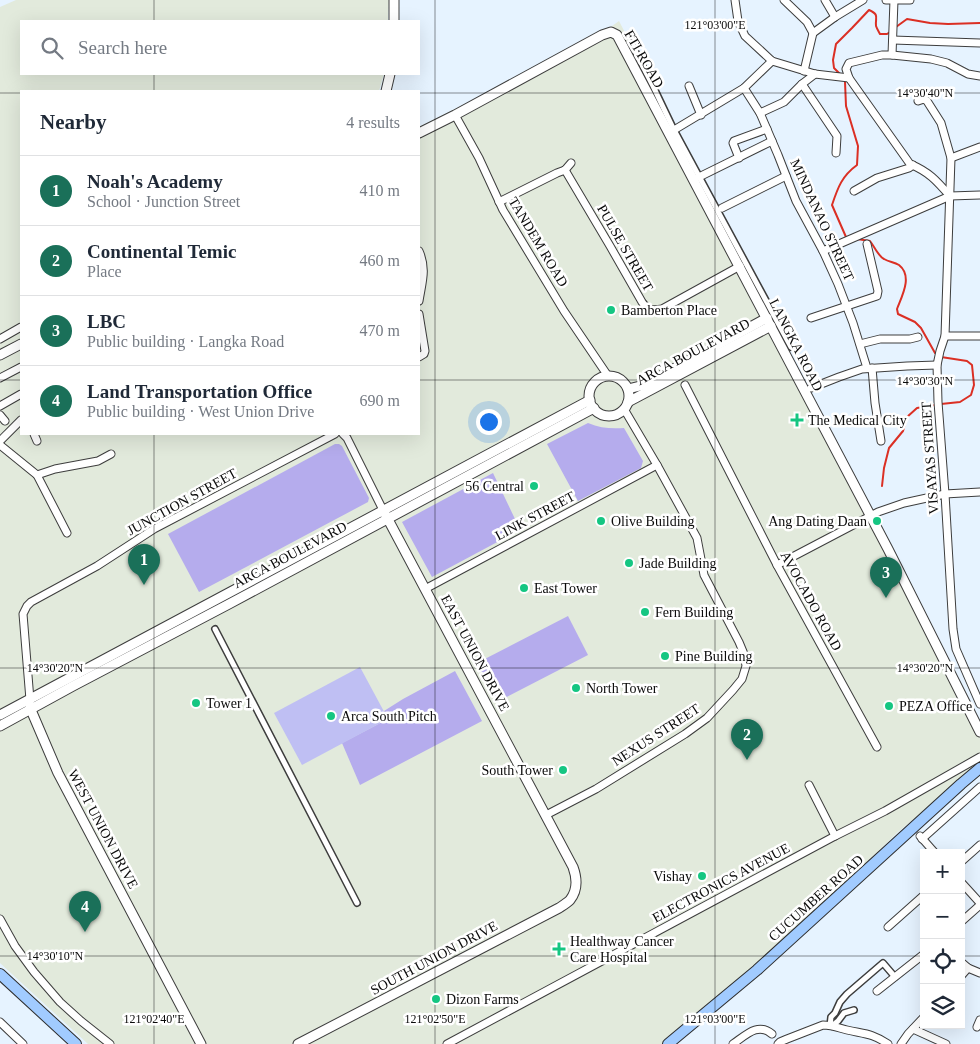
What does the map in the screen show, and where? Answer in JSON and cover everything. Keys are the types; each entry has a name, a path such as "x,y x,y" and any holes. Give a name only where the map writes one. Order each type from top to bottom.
{"main road":[{"name":"CUCUMBER ROAD","path":"668,1044 757,970 980,768"},
{"path":"0,974 76,1044"}],"street":[{"path":"394,0 394,20"},
{"path":"735,0 738,22 745,36 772,60 815,74 848,78"},
{"path":"784,0 807,22 813,33"},
{"path":"825,0 835,17"},
{"path":"804,70 813,33 863,0"},
{"path":"886,0 910,0"},
{"path":"892,54 894,0"},
{"name":"FTI ROAD","path":"420,132 602,35 614,33 617,35 740,266"},
{"path":"893,33 980,43"},
{"path":"631,43 674,130 753,280 791,347"},
{"path":"950,196 923,169 910,164 848,78 846,69 849,63 892,54 931,58 947,63 968,74 980,76"},
{"path":"674,130 744,88 772,60"},
{"path":"760,113 784,102 815,74"},
{"path":"386,90 390,75"},
{"path":"802,84 836,136 836,153"},
{"path":"688,86 701,115"},
{"name":"MINDANAO STREET","path":"744,88 760,113 796,201 823,251 846,305 869,368 881,440"},
{"name":"VISAYAS STREET","path":"918,101 924,99 927,101 940,123 951,158 945,336 937,365 938,408 956,649 980,704"},
{"name":"TANDEM ROAD","path":"454,115 479,158 499,202 564,311 608,376"},
{"path":"739,158 733,142 767,129"},
{"path":"699,177 772,141"},
{"path":"951,158 980,147"},
{"path":"499,202 565,170 571,163"},
{"path":"854,192 877,178 913,165"},
{"name":"PULSE STREET","path":"565,170 642,302 650,309 662,309 740,266"},
{"path":"722,208 786,176"},
{"path":"823,251 950,196 980,195"},
{"path":"811,318 877,296 878,293 867,244"},
{"path":"420,295 423,276 421,264"},
{"name":"LANGKA ROAD","path":"740,266 753,280 769,322 980,732"},
{"path":"420,320 425,351 420,356"},
{"name":"ARCA BOULEVARD","path":"628,389 644,385 769,322"},
{"name":"ARCA BOULEVARD","path":"626,405 769,322"},
{"path":"0,339 20,328"},
{"path":"945,336 980,336"},
{"path":"860,344 880,339 918,337"},
{"path":"0,355 20,345"},
{"path":"811,388 839,376 869,368 937,365"},
{"path":"0,378 20,368"},
{"path":"608,376 618,378 628,389 629,394 626,405 616,414 607,415 598,412 592,404 590,390 592,385 600,378 608,376"},
{"name":"AVOCADO ROAD","path":"684,385 777,565 877,747"},
{"path":"0,406 20,395"},
{"name":"ARCA BOULEVARD","path":"0,715 592,404"},
{"name":"NEXUS STREET","path":"546,815 604,784 685,734 707,718 734,690 742,679 746,666 739,642 704,575 697,538 626,405"},
{"path":"0,441 20,421"},
{"path":"35,435 38,441"},
{"name":"JUNCTION STREET","path":"23,614 31,602 104,562 154,529 333,435"},
{"name":"EAST UNION DRIVE","path":"344,435 574,867 576,889"},
{"path":"0,445 38,475 67,533"},
{"path":"38,475 55,469 98,461 111,454"},
{"name":"LINK STREET","path":"425,589 657,465"},
{"path":"777,565 870,515 904,502 945,494 980,492"},
{"name":"ARCA BOULEVARD","path":"0,726 229,604 385,514"},
{"name":"WEST UNION DRIVE","path":"23,614 31,710 58,773 201,1044"},
{"path":"215,629 357,903"},
{"name":"ELECTRONICS AVENUE","path":"447,1044 885,811 980,757"},
{"path":"809,785 835,836"},
{"path":"930,849 920,837 980,787"},
{"path":"965,858 980,845"},
{"path":"965,887 980,904 965,918"},
{"name":"SOUTH UNION DRIVE","path":"298,1044 559,908 570,900 576,889"},
{"path":"888,927 920,899"},
{"path":"0,919 15,946 60,1002 110,1044"},
{"path":"877,991 920,957"},
{"path":"831,1026 831,1017 843,998 883,963 895,977"},
{"path":"965,965 980,973"},
{"path":"965,971 968,968"},
{"path":"831,1026 838,1021 844,1012 854,1010"},
{"path":"901,1044 920,1021"},
{"path":"0,1022 23,1044"},
{"path":"778,1044 823,1025 870,1034 888,1044"},
{"path":"733,1044 756,1030 765,1029 772,1034"},
{"path":"913,1029 946,1044"}],"shaded area":[{"path":"16,0 389,0 388,20 20,20 20,75 384,75 379,90 20,90 20,435 420,435 420,126 556,58 605,31 619,21 980,724 980,764 898,832 816,911 664,1044 88,1044 0,963 0,7"},
{"path":"588,423 606,428 624,428 643,461 641,468 578,501 547,444"},
{"path":"335,444 342,446 369,498 368,502 199,592 168,534"},
{"path":"493,473 515,519 512,520 518,531 432,577 402,522"},
{"path":"568,616 588,655 497,702 477,663"},
{"name":"Arca South Pitch","path":"360,667 388,719 302,765 274,713"},
{"path":"455,671 482,721 360,785 342,743 388,719 384,711"}],"waterway":[{"path":"841,75 834,68 833,60 836,44 869,10 876,15 876,26 880,34 890,32"},
{"path":"896,27 907,19 948,24 980,23"},
{"path":"845,82 846,106 858,146 857,165 841,182 832,205 846,237 848,237"},
{"path":"857,239 870,241 882,258 899,265 903,270 906,280 904,292 897,309 898,314 915,322 921,328 935,353"},
{"path":"941,357 967,361 972,365 974,385 971,395 960,402 941,404"},
{"path":"882,486 889,448 903,431 907,417 917,408 935,405"}],"place":[{"name":"Bamberton Place","path":"611,310"},
{"name":"The Medical City","path":"797,420"},
{"name":"56 Central","path":"534,486"},
{"name":"Olive Building","path":"601,521"},
{"name":"Ang Dating Daan","path":"877,521"},
{"name":"Jade Building","path":"629,563"},
{"name":"Noah's Academy","path":"144,585"},
{"name":"East Tower","path":"524,588"},
{"name":"LBC","path":"886,598"},
{"name":"Fern Building","path":"645,612"},
{"name":"Pine Building","path":"665,656"},
{"name":"North Tower","path":"576,688"},
{"name":"Tower 1","path":"196,703"},
{"name":"PEZA Office","path":"889,706"},
{"name":"Arca South Pitch","path":"331,716"},
{"name":"Continental Temic","path":"747,760"},
{"name":"South Tower","path":"563,770"},
{"name":"Vishay","path":"702,876"},
{"name":"Land Transportation Office","path":"85,932"},
{"name":"Healthway Cancer Care Hospital","path":"559,949"},
{"name":"Dizon Farms","path":"436,999"}]}
